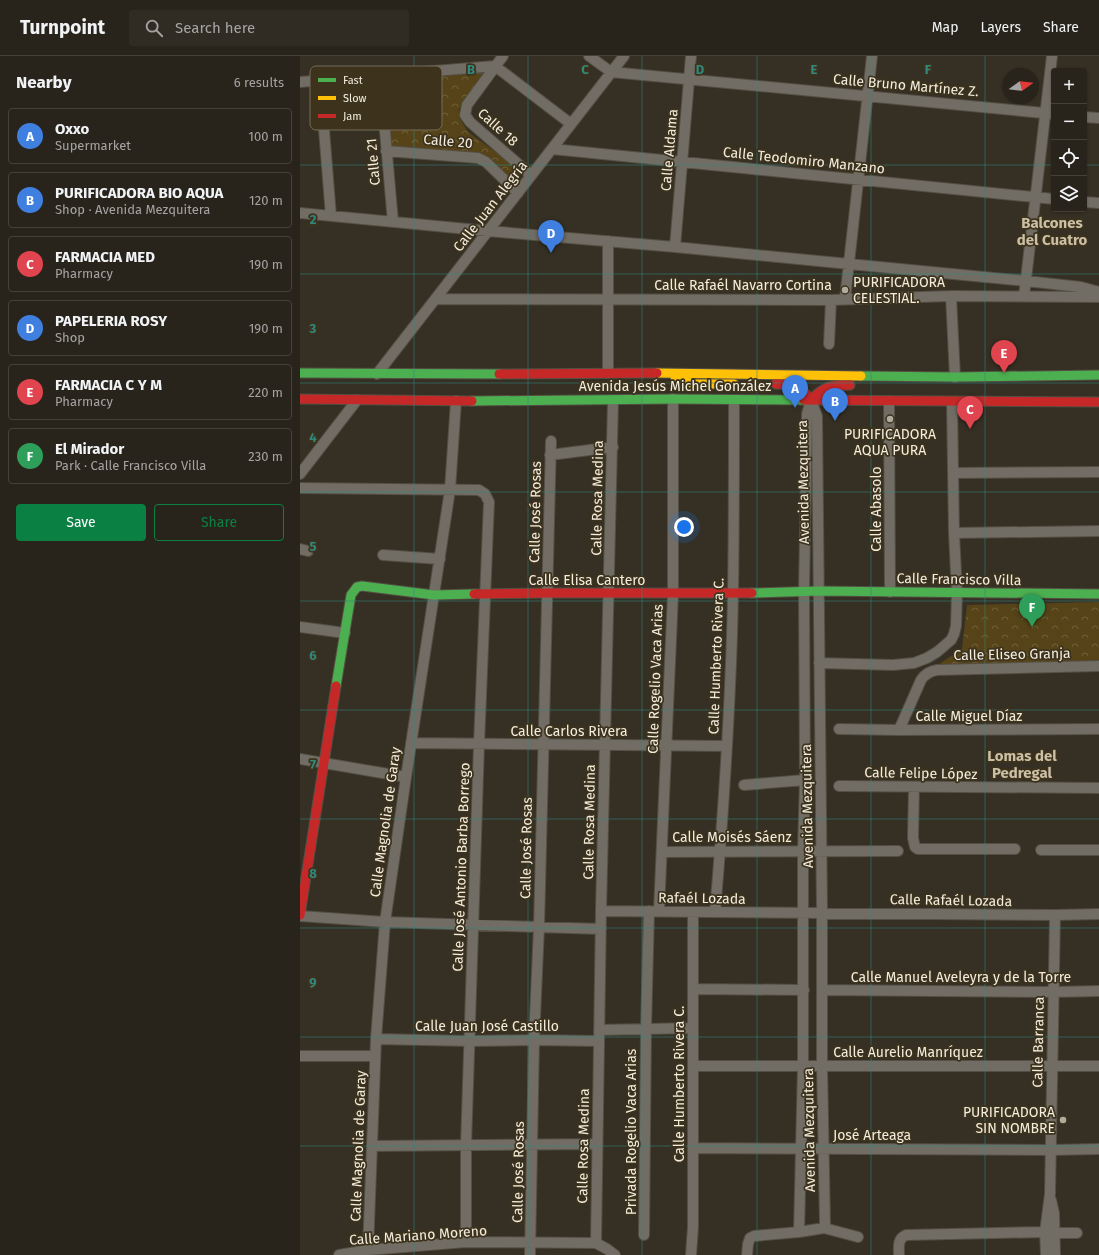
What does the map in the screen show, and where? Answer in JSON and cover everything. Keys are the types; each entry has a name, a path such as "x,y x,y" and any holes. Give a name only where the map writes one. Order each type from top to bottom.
{"main road":[{"name":"Avenida Jesús Michel González","path":"300,373 663,373 955,377 1099,376"},
{"path":"663,373 694,384 740,384"},
{"path":"770,384 793,384 801,388 811,400 819,390 831,385 922,384 955,377"},
{"name":"Avenida Jesús Michel González","path":"300,399 456,402 673,399 1099,402"},
{"name":"Calle Elisa Cantero","path":"345,633 351,595 355,588 362,586 434,595 548,593 733,594 819,591"},
{"name":"Calle Francisco Villa","path":"819,591 1099,594"},
{"path":"300,916 345,633"}],"street":[{"path":"495,66 503,56"},
{"path":"589,56 611,72"},
{"name":"Calle Juan Alegría","path":"377,374 624,56"},
{"name":"Calle Aldama","path":"675,247 690,56"},
{"path":"846,299 872,56"},
{"path":"1024,296 1036,197 1050,113 1052,56"},
{"path":"442,70 495,66 571,124"},
{"name":"Calle 18","path":"495,66 466,104 465,115 470,122 532,175"},
{"name":"Calle Bruno Martínez Z.","path":"611,72 689,78 1050,113"},
{"path":"300,82 310,81"},
{"path":"1087,117 1099,118"},
{"path":"324,130 331,216"},
{"name":"Calle 21","path":"384,130 393,222"},
{"name":"Calle Teodomiro Manzano","path":"552,149 1051,199"},
{"name":"Calle 20","path":"386,151 481,158 489,164 518,194"},
{"path":"1087,202 1099,203"},
{"name":"Calle Rafaél Navarro Cortina","path":"300,213 1026,281 1080,287 1099,292"},
{"path":"608,241 608,373"},
{"path":"951,296 955,377"},
{"name":"Calle Rafaél Navarro Cortina","path":"436,299 831,300 951,296 1099,297"},
{"path":"829,344 831,300"},
{"name":"Calle Rogelio Vaca Arias","path":"660,911 673,594 673,399"},
{"path":"300,474 357,400"},
{"name":"Calle Humberto Rivera C.","path":"715,912 727,746 733,594 734,400"},
{"name":"Avenida Mezquitera","path":"811,400 817,416 824,1228"},
{"name":"Avenida Mezquitera","path":"799,1232 804,990 804,592 807,414 811,400"},
{"name":"Calle Rosa Medina","path":"596,1243 598,1041 614,401"},
{"name":"Calle Abasolo","path":"889,401 890,592"},
{"name":"Calle Magnolia de Garay","path":"368,1250 375,1056 385,922 450,490 456,402"},
{"path":"819,663 914,663 927,658 951,640 956,626 957,593 954,532 952,402"},
{"name":"Calle José Rosas","path":"530,1255 534,1040 539,927 551,442"},
{"path":"550,455 613,447"},
{"path":"953,473 1099,472"},
{"path":"300,488 450,490"},
{"name":"Calle José Antonio Barba Borrego","path":"450,490 479,490 486,494 489,502 479,744 466,1146 466,1242"},
{"path":"954,532 1099,531"},
{"path":"383,555 440,559"},
{"path":"300,627 345,633"},
{"name":"Calle Eliseo Granja","path":"898,730 921,680 932,671 1099,666"},
{"name":"Calle Miguel Díaz","path":"839,729 1099,729"},
{"name":"Calle Carlos Rivera","path":"411,744 727,746"},
{"path":"300,759 406,777"},
{"path":"744,785 805,780"},
{"name":"Calle Felipe López","path":"839,786 1099,788"},
{"path":"914,787 912,838 915,847 922,850 1015,849"},
{"path":"1041,850 1099,850"},
{"name":"Calle Moisés Sáenz","path":"662,852 898,851"},
{"name":"Rafaél Lozada","path":"601,911 804,913"},
{"path":"646,1029 649,911"},
{"name":"Calle Humberto Rivera C.","path":"691,1255 693,1227 694,912"},
{"name":"Calle Rafaél Lozada","path":"804,913 1099,914"},
{"name":"Calle Barranca","path":"1046,1255 1049,1232 1055,915"},
{"path":"300,916 474,926 601,929"},
{"path":"693,989 804,990"},
{"name":"Calle Manuel Aveleyra y de la Torre","path":"822,990 1099,991"},
{"path":"599,1030 693,1028"},
{"name":"Privada Rogelio Vaca Arias","path":"644,1235 646,1029"},
{"name":"Calle Juan José Castillo","path":"376,1039 598,1041"},
{"path":"300,1056 375,1056"},
{"name":"Calle Aurelio Manríquez","path":"693,1066 1099,1066"},
{"path":"372,1146 597,1144"},
{"name":"José Arteaga","path":"693,1148 1099,1149"},
{"path":"747,1255 749,1241 752,1236 799,1232 824,1228 858,1237"},
{"path":"899,1255 899,1240 902,1237 910,1235 1049,1232 1077,1233"},
{"name":"Calle Barranca","path":"1049,1232 1055,1255"},
{"name":"Calle Mariano Moreno","path":"338,1255 368,1250 466,1242 596,1243"},
{"path":"596,1243 607,1248 615,1255"}],"green space":[{"path":"487,71 459,109 460,119 468,132 523,172 514,183 481,154 388,146 387,130 442,130 442,74"},
{"path":"1099,602 1099,662 933,668 962,649 967,605"}],"traffic: fast":[{"path":"300,373 499,374"},
{"path":"861,376 955,377 1099,375"},
{"path":"472,401 673,399 804,400"},
{"path":"336,686 351,595 357,587 362,586 434,595 474,594"},
{"path":"752,593 819,591 1099,594"}],"traffic: slow":[{"path":"657,373 861,376"},
{"path":"675,377 694,384 734,384"}],"traffic: jam":[{"path":"499,374 657,373"},
{"path":"776,384 796,386 811,400 824,389 829,387 850,385"},
{"path":"300,399 472,401"},
{"path":"804,400 1099,402"},
{"path":"474,594 752,593"},
{"path":"300,915 336,686"}],"place":[{"name":"PAPELERIA ROSY","path":"551,253"},
{"name":"PURIFICADORA CELESTIAL.","path":"845,290"},
{"name":"FARMACIA C Y M","path":"1004,373"},
{"name":"Oxxo","path":"795,408"},
{"name":"PURIFICADORA AQUA PURA","path":"890,419"},
{"name":"PURIFICADORA BIO AQUA","path":"835,421"},
{"name":"FARMACIA MED","path":"970,429"},
{"name":"El Mirador","path":"1032,627"},
{"name":"PURIFICADORA SIN NOMBRE","path":"1063,1120"}],"district":[{"name":"Balcones del Cuatro","path":"1052,232"},
{"name":"Lomas del Pedregal","path":"1022,764"}]}
